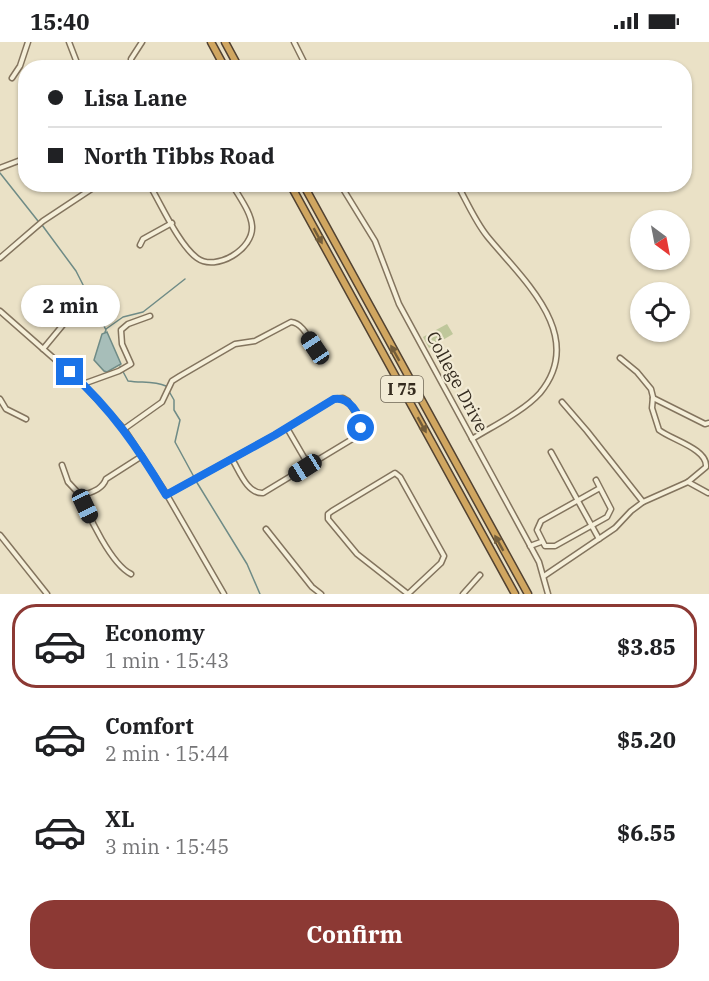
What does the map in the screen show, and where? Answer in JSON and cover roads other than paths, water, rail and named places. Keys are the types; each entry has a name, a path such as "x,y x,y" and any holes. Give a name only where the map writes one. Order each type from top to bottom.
{"highway":[{"path":"211,42 221,60"},
{"path":"225,42 234,60"},
{"name":"I 75","path":"294,192 515,594"},
{"name":"I 75","path":"307,192 528,594"}],"street":[{"path":"22,60 27,42"},
{"path":"69,42 76,60"},
{"path":"131,60 142,42"},
{"path":"294,42 303,60"},
{"path":"12,78 18,69"},
{"path":"0,168 18,161"},
{"path":"0,258 43,221 87,192"},
{"path":"154,192 189,251 202,261 218,261 234,254 247,243 252,224 236,192"},
{"name":"College Drive","path":"345,192 375,241 399,304 539,562 548,594"},
{"path":"462,192 485,233 541,301 549,316 555,338 553,367 540,393 530,402 472,439"},
{"path":"140,244 143,239 172,223"},
{"path":"0,311 83,384 124,429 224,594"},
{"path":"83,384 119,371 131,364 122,344 121,330 128,324 150,316"},
{"path":"43,349 67,320"},
{"path":"124,429 162,402 173,380 235,344 255,341 291,322 301,326 315,348"},
{"path":"544,576 615,528 643,502 688,482 706,467 707,462 702,454 659,430 652,408 651,389 637,372 620,358"},
{"path":"166,495 286,429 334,399 343,398 361,422 360,432 354,438 263,493 257,493 250,488 232,459"},
{"path":"653,398 705,424 709,423"},
{"path":"0,399 6,409 26,419"},
{"path":"562,402 643,502"},
{"path":"286,429 309,466"},
{"path":"550,452 599,539"},
{"path":"81,496 98,489 106,479 142,456"},
{"path":"62,465 68,482 81,496 91,519 121,569 131,574"},
{"path":"395,473 400,477 444,556 441,563 408,594 357,554 328,519 328,514 395,473"},
{"path":"596,480 611,509 611,513 555,546 545,546 541,542 537,530 541,521 600,488"},
{"path":"688,482 708,493"},
{"path":"266,529 312,587 321,594"},
{"path":"529,544 538,534"},
{"path":"0,535 47,594"},
{"path":"529,544 541,542"},
{"path":"463,594 480,574"}],"water":[{"path":"107,332 121,364 107,372 94,360 102,334"}],"waterway":[{"path":"0,173 38,221"},
{"path":"42,225 76,271 105,332"},
{"path":"106,329 123,317 143,312 185,279"},
{"path":"120,366 128,381 166,386 174,400 174,410 180,420 175,442 194,477"},
{"path":"196,481 247,564 260,594"}]}
